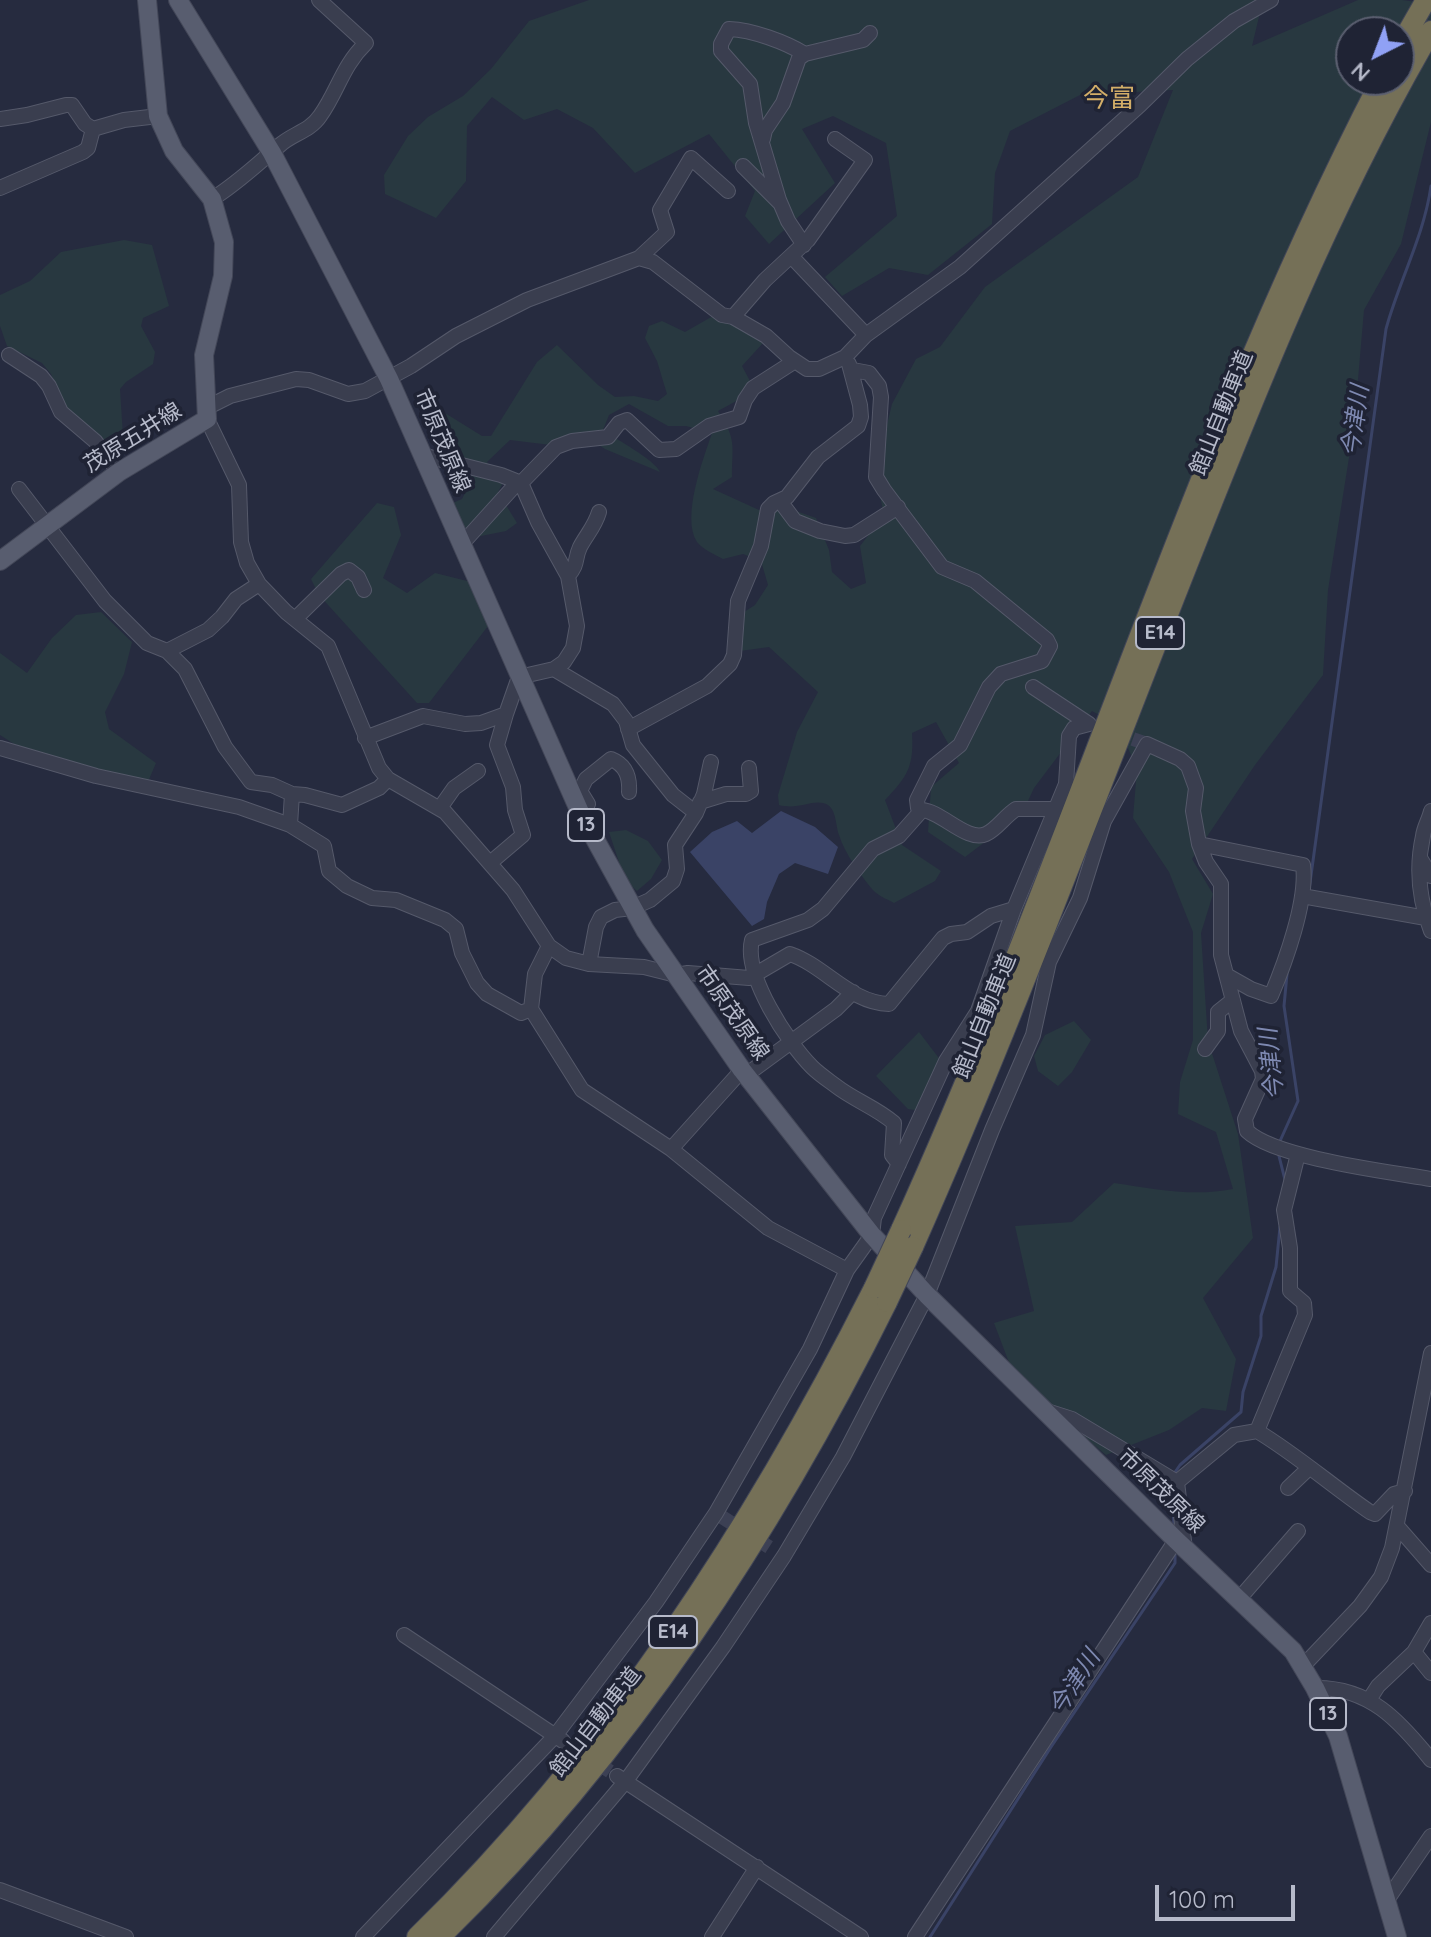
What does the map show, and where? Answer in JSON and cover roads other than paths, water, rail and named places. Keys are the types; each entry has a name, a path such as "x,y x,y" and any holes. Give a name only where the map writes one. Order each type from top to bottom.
{"highway":[{"path":"1415,19 1426,0"},
{"name":"館山自動車道","path":"440,1937 532,1840 669,1668 730,1579 814,1443 1016,1006 1267,363 1355,171 1431,31"},
{"name":"館山自動車道","path":"907,1238 1160,580 1246,367 1306,229 1373,96"},
{"name":"館山自動車道","path":"417,1937 519,1829 595,1738 655,1659 762,1496 880,1295"}],"main road":[{"name":"茂原五井線","path":"0,561 119,472 207,414 204,355 225,261 224,242 212,199 174,151 158,116 147,0"},
{"name":"市原茂原線","path":"178,0 272,153 389,379 579,810 632,908 744,1072 872,1235 927,1295 1043,1410 1278,1635 1303,1666 1343,1750 1397,1937"}],"street":[{"path":"212,199 237,184 281,143 307,129 320,117 351,58 366,43 319,0"},
{"path":"628,729 707,686 730,664 734,655 741,591 761,546 768,509 787,497 818,457 858,426 860,405 849,363 866,335 960,267 1187,59 1234,21 1271,0"},
{"path":"804,245 780,203 756,123 750,84 721,51 729,29 786,43 805,54"},
{"path":"763,139 765,130 783,103 799,58 863,40 870,33"},
{"path":"0,119 72,105 85,124 93,129 124,120 158,116"},
{"path":"0,188 83,152 88,148 93,129"},
{"path":"733,317 765,280 804,245 865,160 835,139"},
{"path":"728,191 691,158 660,210 667,232 639,258 527,300 456,336 365,391 348,394 309,380 296,379 230,396 207,414 239,485 241,542 247,563 259,584 328,646 379,768 388,779 440,808 466,833 513,890 549,946 566,958 589,964 644,967 676,975 688,973 749,978 790,954 802,958 853,992 879,1004 889,1004 943,938 967,932 991,916 1014,909"},
{"path":"743,166 780,203"},
{"path":"792,257 866,335"},
{"path":"639,258 653,262 722,315 733,317 766,336 807,369 849,363 869,373 879,386 882,409 876,477 942,567 975,581 1047,640 1050,646 1042,661 1001,674 989,687 960,745 934,766 917,800 918,808 932,812 966,832 982,836 1016,809 1054,809"},
{"path":"9,355 41,376 61,412 95,441 119,472"},
{"path":"461,545 556,447 572,441 608,437 619,423 627,420 659,450 676,449 709,426 739,417 753,388 795,361"},
{"path":"422,455 520,482 568,576 577,626 573,648 564,662 554,669 519,677 497,745 513,787 515,810 523,835 490,863"},
{"path":"19,489 105,601 147,643 167,651 190,676 225,747 251,782 342,805 379,788 388,779"},
{"path":"780,501 795,521 845,536 854,535 898,507"},
{"path":"568,576 577,566 579,549 595,525 599,512"},
{"path":"295,619 341,574 349,570 354,572 364,590"},
{"path":"167,651 208,630 236,599 259,584"},
{"path":"554,669 613,704 620,711 633,745 673,795 698,808"},
{"path":"363,1937 559,1738 719,1515 810,1349 847,1270 872,1235 874,1218 946,1061 978,1011 1014,909 1066,784 1069,736 1074,728 1089,724 1033,687"},
{"path":"365,738 423,716 465,724 481,723 506,714"},
{"path":"494,1937 723,1647 778,1553 843,1457 927,1295 1033,1035 1049,962 1080,898 1104,821 1147,744 1165,750 1188,766 1196,788 1193,811 1199,844 1206,862 1221,884 1221,955 1241,1031 1262,1071 1263,1079 1245,1119 1247,1131 1263,1141 1298,1154 1431,1179"},
{"path":"2,752 239,807 290,825 324,846 329,871 347,886 372,898 396,900 445,920 456,929 462,953 477,983 487,994 521,1013 531,1009"},
{"path":"579,810 588,804 580,791 582,785 611,759 624,768 630,782 629,792"},
{"path":"589,964 601,917 650,900 673,881 677,869 675,845 698,808 711,762"},
{"path":"698,808 726,794 751,791 749,768"},
{"path":"440,808 454,788 478,771"},
{"path":"290,825 292,794"},
{"path":"899,1164 892,1155 894,1123 834,1085 812,1067 791,1042 755,974 750,951 752,940 808,920 823,909 873,849 899,836 922,810"},
{"path":"1302,896 1428,925 1418,872 1423,832 1431,811"},
{"path":"1199,844 1303,865 1305,878 1302,896 1284,966 1271,996 1228,976"},
{"path":"1420,858 1431,876"},
{"path":"782,929 790,954"},
{"path":"549,946 535,974 531,1009 582,1090 671,1149 768,1228 847,1270"},
{"path":"671,1149 744,1072 836,1009 853,992"},
{"path":"1205,1049 1218,1031 1218,1012 1233,1000"},
{"path":"1257,1431 1305,1315 1304,1303 1290,1291 1290,1248 1284,1210 1298,1154"},
{"path":"1303,1666 1360,1606 1381,1577 1392,1548 1405,1491 1431,1353"},
{"path":"1043,1410 1072,1419 1177,1482"},
{"path":"1177,1482 1234,1435 1257,1431 1370,1512 1375,1514 1394,1494 1405,1491"},
{"path":"1288,1488 1309,1468"},
{"path":"915,1937 1177,1541 1177,1482"},
{"path":"1397,1526 1431,1565"},
{"path":"1239,1599 1298,1531"},
{"path":"1369,1700 1378,1686 1414,1652 1431,1623"},
{"path":"404,1635 559,1738"},
{"path":"1414,1652 1431,1673"},
{"path":"1315,1688 1339,1687 1369,1700 1408,1732 1431,1760"},
{"path":"621,1779 861,1937"},
{"path":"1387,1900 1431,1836"},
{"path":"712,1937 757,1867"},
{"path":"0,1890 126,1937"}],"water":[{"path":"781,811 815,827 838,847 828,874 795,863 779,874 767,902 764,919 752,926 690,852 712,832 737,821 752,833"}],"waterway":[{"name":"今津川","path":"1309,890 1386,329 1423,223 1431,186"},
{"name":"今津川","path":"1280,1141 1298,1101 1284,1006 1287,974"},
{"name":"今津川","path":"1278,1152 1285,1180"},
{"name":"今津川","path":"1173,1475 1180,1465 1241,1412 1243,1392 1261,1336 1261,1316 1276,1267 1280,1227"},
{"name":"今津川","path":"1173,1507 1174,1527"},
{"name":"今津川","path":"930,1937 1051,1747 1175,1563 1175,1551"}],"tunnel":[{"path":"1113,732 1147,744"},
{"path":"722,1517 772,1549"},
{"path":"563,1741 617,1776"}],"district":[{"name":"今富","path":"1109,99"}]}
